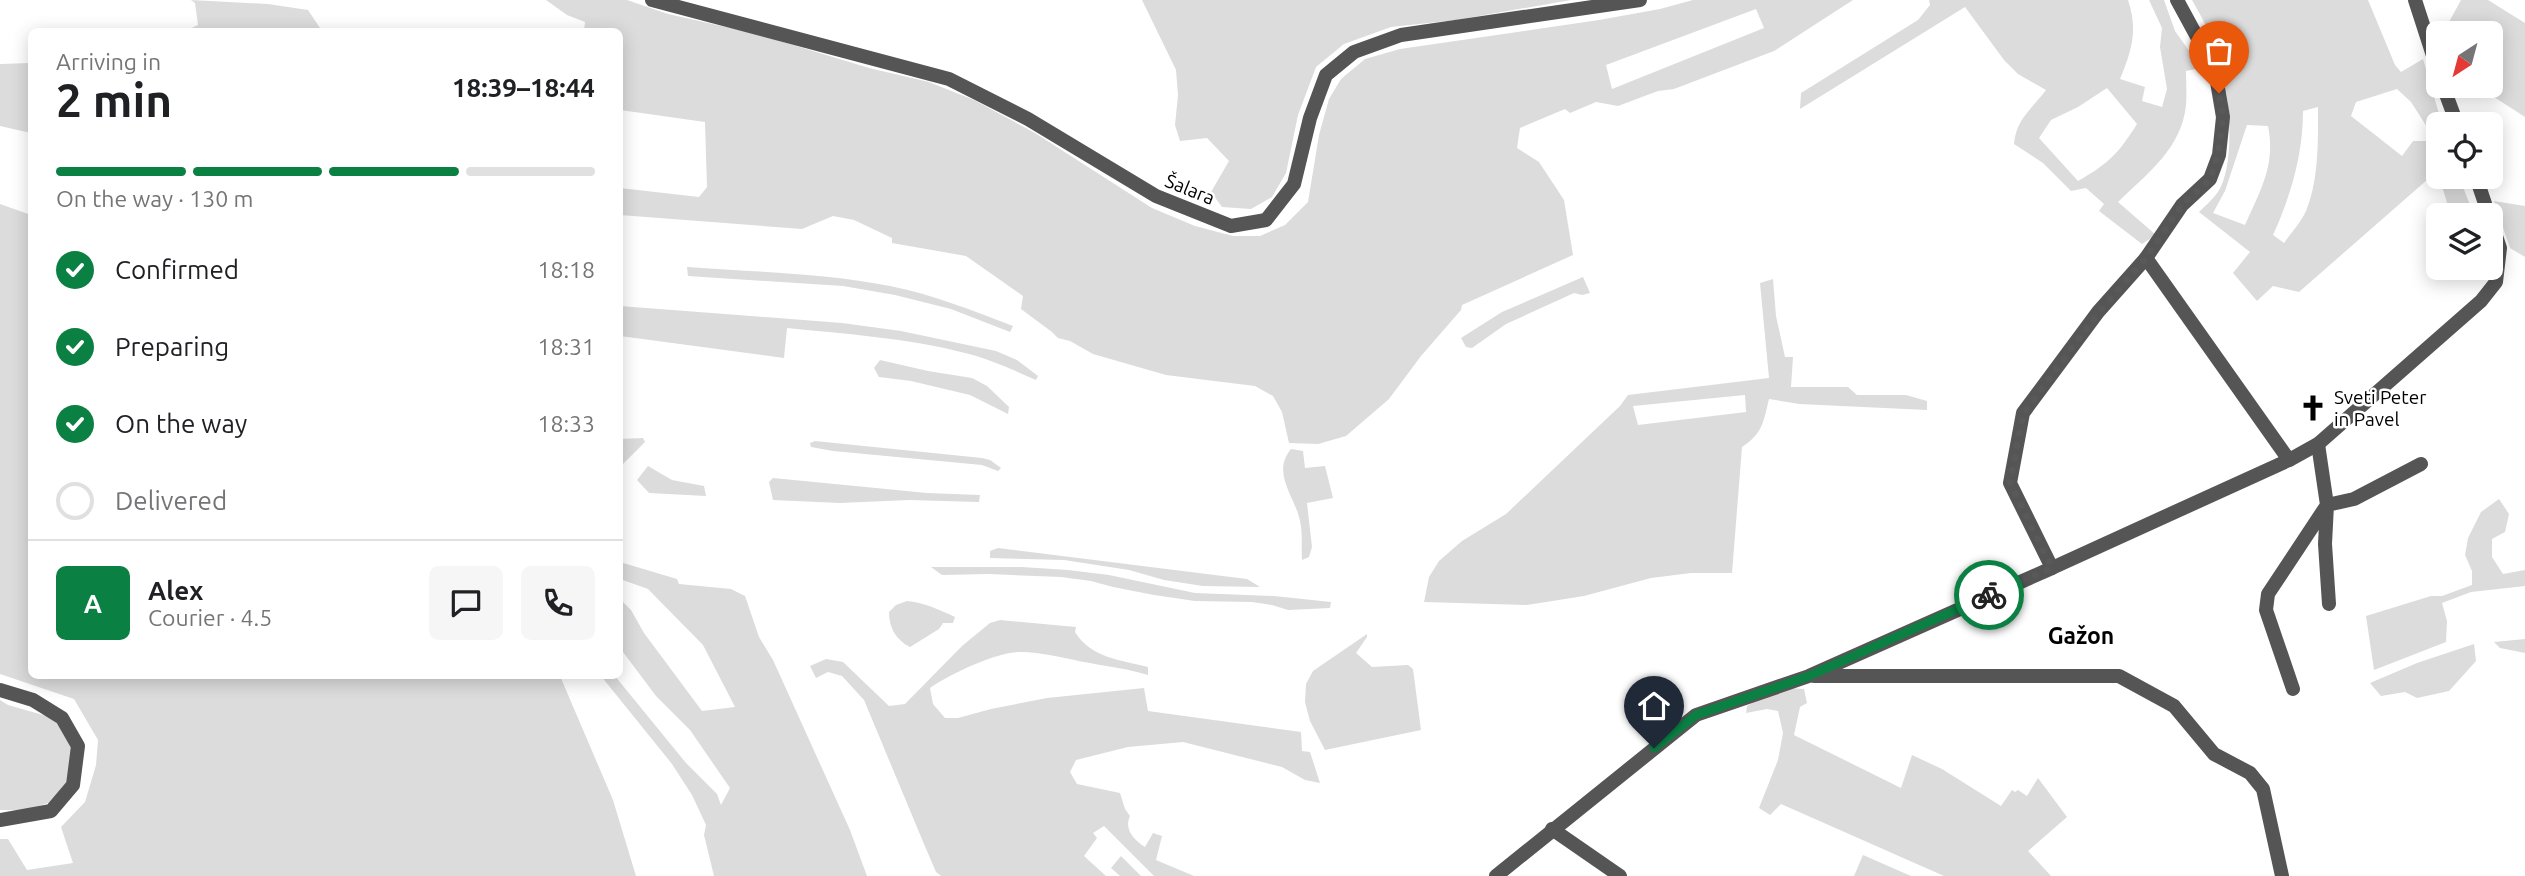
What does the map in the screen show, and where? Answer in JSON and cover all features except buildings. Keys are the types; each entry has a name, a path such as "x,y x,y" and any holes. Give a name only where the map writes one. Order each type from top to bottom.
{"street":[{"name":"Šalara","path":"652,0 949,79 1028,118 1156,197 1231,226 1266,220 1294,184 1310,118 1326,75 1354,52 1401,35 1640,0"},
{"path":"2052,568 2010,483 2023,414 2098,313 2146,258 2182,205 2210,179 2218,155 2223,117 2215,70 2177,0"},
{"path":"2415,0 2426,34"},
{"path":"1496,876 1696,715 1809,676 2289,460 2318,443 2481,301 2496,282 2500,248 2481,189"},
{"path":"2146,258 2289,460"},
{"path":"2318,443 2327,505 2325,544 2329,604"},
{"path":"2292,689 2266,610 2268,594 2327,505 2354,499 2421,464"},
{"path":"1809,676 2119,676 2174,706 2214,754 2250,773 2263,789 2283,876"},
{"path":"0,690 33,700 62,718 78,746 73,785 51,811 0,820"},
{"path":"1552,830 1620,876"}],"shaded area":[{"path":"191,0 268,4 308,10 320,28 192,28 198,25 195,3"},
{"path":"546,0 627,0 668,14 757,34 869,68 929,82 974,100 1035,133 1152,208 1195,226 1233,236 1260,236 1285,225 1308,202 1319,135 1329,99 1341,79 1365,59 1400,49 1599,20 1693,0 1853,0 1774,51 1674,89 1658,91 1618,106 1596,102 1570,113 1565,109 1520,128 1517,148 1539,162 1564,200 1573,255 1462,305 1461,310 1421,356 1389,399 1346,436 1318,444 1289,443 1282,412 1273,396 1255,386 1166,375 1093,354 1070,341 1058,338 1021,309 1023,296 966,256 892,243 892,238 854,220 833,216 802,229 623,215 623,188 699,197 707,187 705,122 623,110 623,28 584,28 585,22 567,15","holes":["1756,9 1764,28 1612,89 1606,65"]},
{"path":"1142,0 1571,0 1456,20 1391,27 1344,44 1316,67 1298,115 1286,173 1272,197 1251,209 1222,207 1211,192 1229,161 1207,138 1180,141 1175,125 1178,95 1176,70"},
{"path":"1929,0 2128,0 2133,31 2128,59 2120,79 2145,87 2142,101 2162,107 2167,89 2160,47 2162,28 2149,0 2164,0 2175,31 2190,52 2198,49 2205,67 2186,71 2183,120 2170,147 2118,202 2156,235 2142,244 2099,211 2104,204 2086,188 2071,191 2043,163 2014,144 2021,121 2046,90 2018,74 2004,60 1965,7 1800,109 1801,93 1918,20 1930,5","holes":["2107,88 2137,124 2112,157 2078,181 2039,138 2051,120 2078,107"]},
{"path":"2192,0 2368,0 2395,65 2401,72 2423,59 2426,69 2426,98 2434,98 2438,112 2426,112 2426,126 2411,102 2397,89 2356,102 2351,116 2402,156 2413,141 2426,141 2426,181 2299,292 2273,286 2257,301 2233,273 2250,252 2199,212 2218,192 2228,162 2228,104 2222,68 2209,33","holes":["2318,107 2316,173 2310,199 2299,223 2284,243 2273,235 2295,174 2303,111","2247,125 2268,126 2270,153 2261,189 2245,225 2213,213 2225,191"]},
{"path":"2461,0 2488,0 2525,23 2525,117 2496,98 2503,98 2503,21 2450,21"},
{"path":"28,63 28,132 0,126 0,64"},
{"path":"2443,189 2464,189 2469,203 2447,203"},
{"path":"2494,201 2525,206 2525,257 2510,248 2503,227 2503,203"},
{"path":"0,204 28,214 28,679 561,679 613,800 636,876 0,876 0,839 8,839 27,870 73,863 61,827 85,802 96,765 98,740 74,699 0,674"},
{"path":"687,267 814,276 890,286 937,298 1013,326 1010,332 951,309 895,295 843,286 688,276"},
{"path":"1583,277 1590,293 1574,293 1506,324 1472,348 1466,347 1461,338 1502,312"},
{"path":"1773,279 1776,316 1785,357 1793,357 1791,387 1848,387 1857,395 1906,395 1927,401 1927,410 1799,404 1769,399 1758,432 1742,447 1732,573 1691,573 1651,578 1584,596 1527,605 1424,602 1429,577 1439,561 1462,541 1506,514 1620,406 1628,395 1769,378 1760,283","holes":["1745,395 1746,412 1638,425 1633,406"]},
{"path":"623,306 842,323 901,331 996,351 1017,360 1038,376 1036,380 983,358 921,344 787,328 784,358 623,336"},
{"path":"880,360 972,378 987,386 1009,407 1008,414 970,395 911,381 879,377 874,368"},
{"path":"643,438 645,442 623,464 623,439"},
{"path":"815,441 982,458 1001,468 998,471 982,465 833,451 811,447 810,443"},
{"path":"1291,449 1303,451 1305,468 1325,466 1333,498 1307,503 1312,547 1309,557 1302,560 1300,521 1286,485 1283,467"},
{"path":"648,466 672,480 704,486 706,496 649,493 637,480"},
{"path":"773,478 927,493 980,495 979,502 909,500 840,503 773,500 769,482"},
{"path":"2499,499 2509,514 2505,532 2492,539 2492,557 2503,574 2525,570 2525,586 2471,592 2442,603 2447,621 2446,642 2374,670 2366,616 2431,596 2442,596 2472,585 2472,571 2465,555 2468,538 2481,512"},
{"path":"998,548 1247,579 1260,587 1203,586 1164,580 1129,570 1064,560 990,558 990,551"},
{"path":"623,563 677,579 679,584 731,589 745,596 759,637 773,660 850,830 867,876 714,876 704,835 706,825 692,795 672,764 603,679 617,679 686,763 717,794 721,805 730,788 690,730 656,696 623,652 623,602 702,711 735,707 703,645 648,589 623,580"},
{"path":"931,567 1068,570 1109,575 1195,593 1274,596 1331,602 1330,608 1288,610 1252,602 1195,601 1061,577 942,575"},
{"path":"907,601 955,617 953,623 943,623 939,629 910,647 897,637 889,618 889,612 896,605"},
{"path":"1000,620 1076,627 1075,632 1082,641 1098,653 1148,667 1148,675 1046,654 1010,653 974,665 930,688 933,704 945,718 958,718 1047,698 1144,688 1148,711 1301,732 1302,751 1310,752 1320,783 1305,780 1282,767 1183,742 1128,747 1076,760 1070,772 1077,784 1120,793 1130,816 1128,825 1133,837 1145,847 1153,833 1162,836 1156,860 1194,876 1154,876 1104,826 1093,833 1097,838 1084,856 1106,876 941,876 936,872 864,700 842,676 828,672 816,678 810,666 826,659 843,662 889,706 905,704 962,646 990,623"},
{"path":"1367,634 1356,653 1372,667 1408,665 1413,669 1421,730 1325,750 1310,721 1305,702 1306,684 1313,671"},
{"path":"2525,639 2525,653 2500,648 2494,642"},
{"path":"2474,644 2476,661 2449,691 2417,698 2405,692 2381,696 2370,683 2417,663"},
{"path":"1789,688 1804,689 1807,703 1800,707 1794,735 1901,788 1912,755 1942,769 2001,806 2012,790 2018,790 2027,796 2038,778 2067,817 2028,851 2051,876 1944,876 1781,804 1770,815 1759,808 1778,760 1783,733 1778,711 1767,709 1746,713 1747,706 1764,696"},
{"path":"0,700 8,705 50,717 68,730 73,750 70,779 55,801 25,810 0,810"},
{"path":"1863,855 1911,876 1854,876"},
{"path":"1121,856 1141,876 1120,876 1111,868"}],"way so far":[{"path":"1989,595 2052,568 2010,483 2023,414 2098,313 2146,258 2182,205 2210,179 2218,155 2223,117 2219,93"}],"place":[{"name":"Sveti Peter in Pavel","path":"2313,408"}],"district":[{"name":"Gažon","path":"2081,635"}],"route":[{"path":"1654,748 1696,715 1809,676 1989,595"}]}
